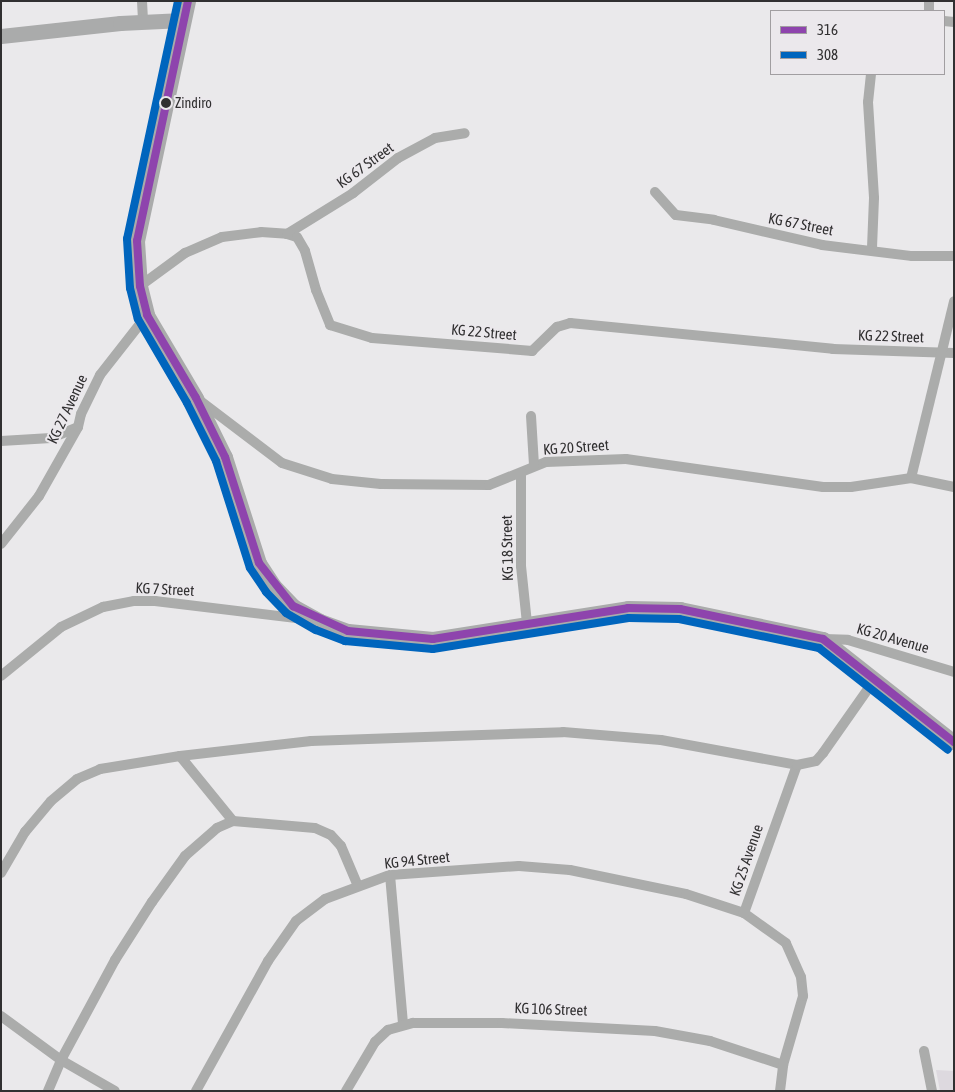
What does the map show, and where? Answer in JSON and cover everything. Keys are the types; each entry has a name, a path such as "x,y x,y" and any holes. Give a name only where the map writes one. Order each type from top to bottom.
{"main road":[{"path":"188,1 137,240 140,286 146,315 196,398 225,457 259,563 274,586 293,606 320,621 348,632 433,639 628,608 680,609 823,639 954,742"},
{"path":"2,34 183,20"}],"street":[{"path":"142,1 143,22"},
{"path":"871,75 868,102 874,198 872,248"},
{"name":"KG 67 Street","path":"287,234 346,198 398,158 434,138 465,132"},
{"name":"KG 67 Street","path":"655,192 676,215 722,221 822,245 872,248 912,256 954,256"},
{"path":"140,286 185,253 222,237 261,232 287,234"},
{"name":"KG 22 Street","path":"287,234 297,237 305,251 325,318 330,325 354,335 532,351 557,327 570,323 858,351 949,352"},
{"path":"911,478 918,441 949,352 954,301"},
{"name":"KG 27 Avenue","path":"1,544 39,496 78,426 83,408 100,375 146,315"},
{"name":"KG 20 Street","path":"196,398 282,463 332,479 380,484 489,485 521,473 534,465 561,460 626,459 823,487 851,487 911,478 954,486"},
{"path":"531,416 534,465"},
{"path":"1,441 51,438 78,426"},
{"name":"KG 18 Street","path":"521,473 521,566 527,623"},
{"name":"KG 7 Street","path":"1,676 60,626 103,607 134,601 156,600 320,621"},
{"name":"KG 20 Avenue","path":"823,639 848,640 954,672"},
{"path":"1,873 25,832 51,801 77,779 100,769 180,756 312,741 563,732 661,740 797,765 816,761 875,679"},
{"path":"180,756 233,822"},
{"name":"KG 25 Avenue","path":"780,1091 783,1065 803,996 801,977 786,943 744,913 797,765"},
{"path":"48,1091 61,1060 116,960 185,856 217,828 233,822 315,828 331,835 341,846 358,886"},
{"name":"KG 94 Street","path":"196,1091 268,961 296,921 325,899 390,875 519,866 570,870 686,894 744,913"},
{"path":"390,875 402,1024"},
{"path":"1,1016 61,1060 115,1091"},
{"name":"KG 106 Street","path":"346,1091 375,1042 388,1030 402,1024 502,1022 655,1031 710,1041 783,1065"},
{"path":"924,1051 932,1091"}],"shaded area":[{"path":"936,1070 954,1071 954,1091 940,1091"}],"transit line":[{"name":"308","path":"178,1 127,239 130,288 138,319 187,403 216,461 250,568 266,592 286,613 316,630 345,641 433,649 629,618 679,619 819,648 948,750"},
{"name":"316","path":"188,1 137,241 140,286 147,315 196,398 225,457 259,563 293,606 348,631 433,639 628,608 680,609 823,639 954,742"}],"place":[{"name":"Zindiro","path":"166,103"}]}
